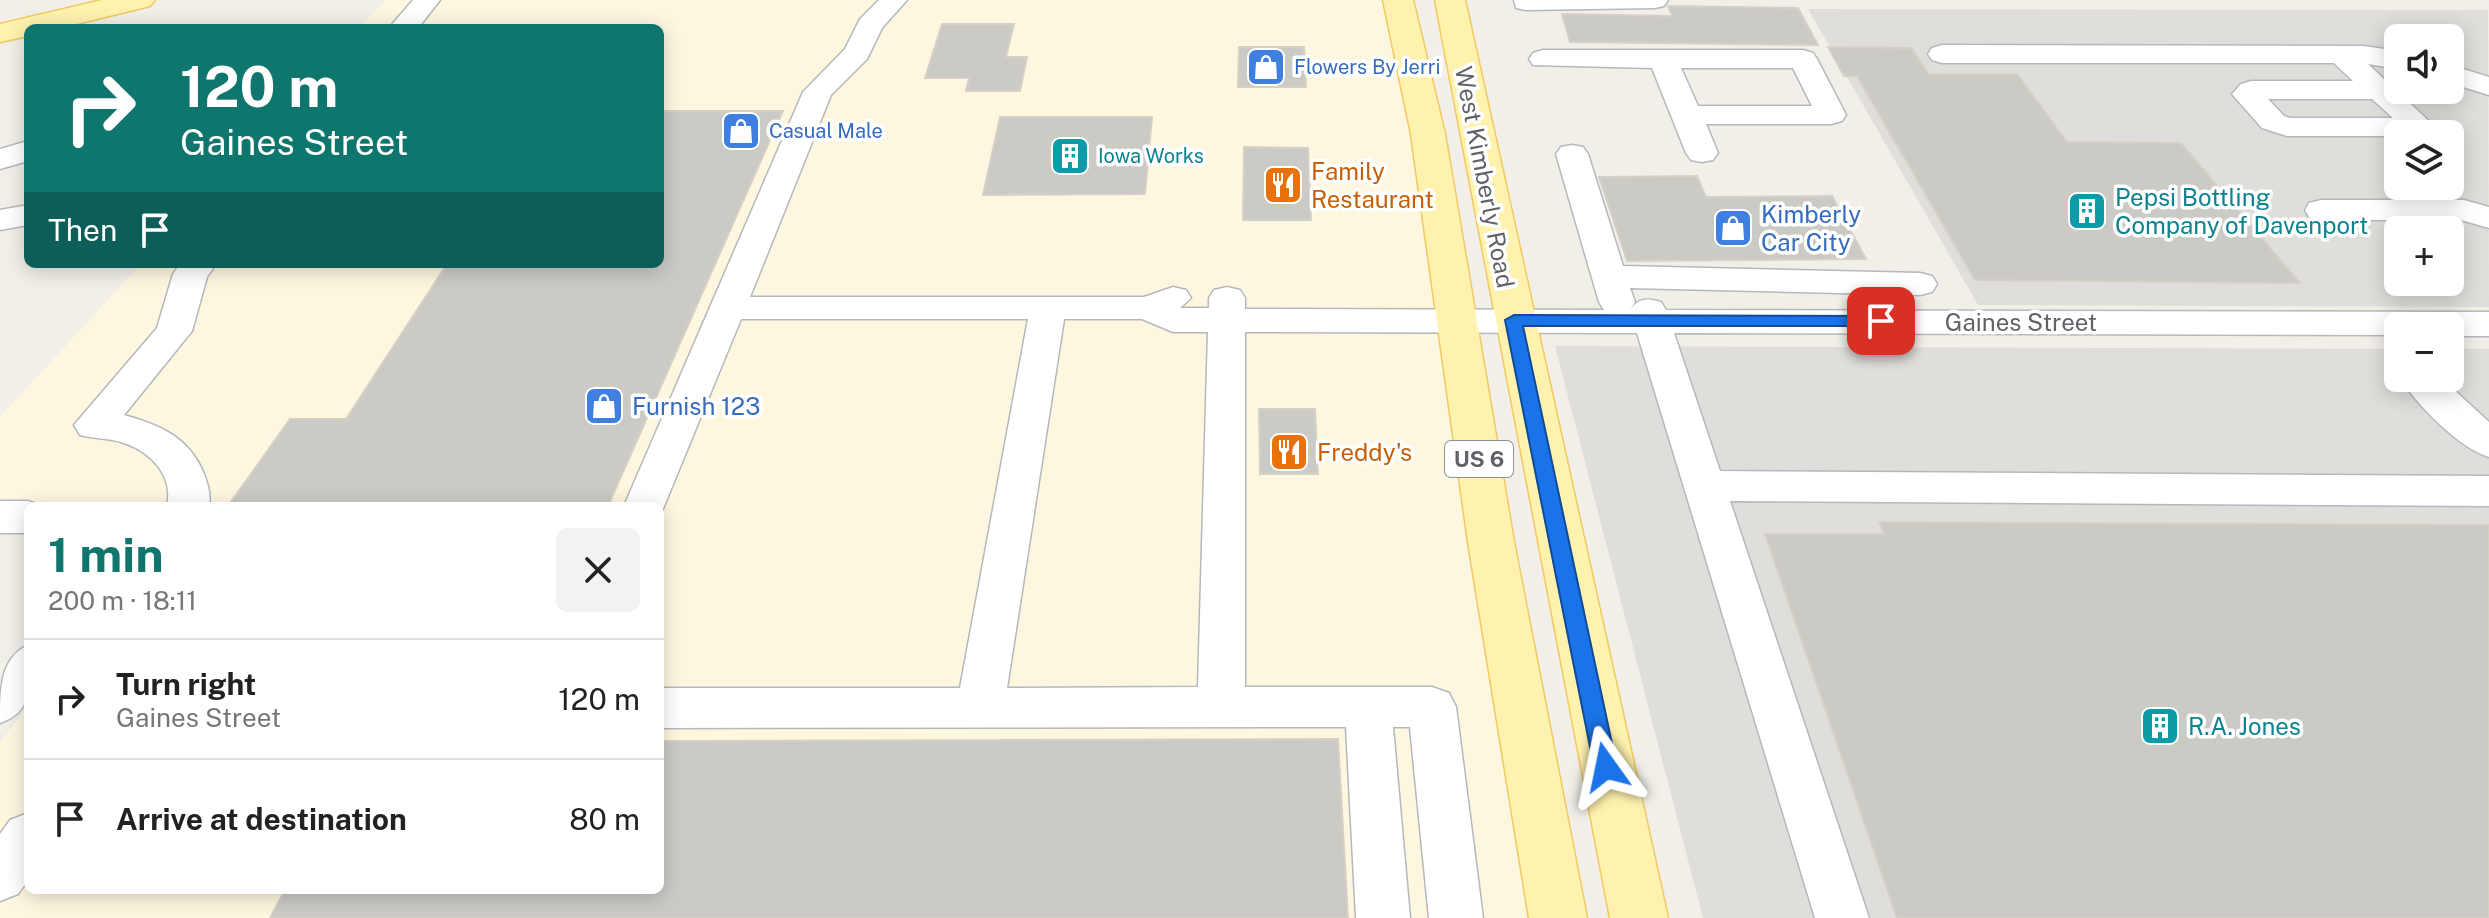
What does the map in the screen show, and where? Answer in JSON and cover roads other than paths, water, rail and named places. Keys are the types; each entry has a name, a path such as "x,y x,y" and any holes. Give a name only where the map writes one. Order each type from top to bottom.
{"main road":[{"path":"38,24 140,0"},
{"name":"West Kimberly Road","path":"1398,0 1428,134 1491,542 1558,918"},
{"name":"West Kimberly Road","path":"1450,0 1511,309 1639,918"},
{"path":"0,33 24,27"}],"street":[{"path":"406,24 427,0"},
{"path":"647,502 818,92 857,53 870,25 894,0"},
{"path":"1526,4 1655,0"},
{"path":"1942,54 2341,55 2384,59"},
{"path":"2341,55 2380,90"},
{"path":"1543,59 1803,59 1831,115 1687,115"},
{"path":"1663,59 1702,153"},
{"path":"2464,78 2489,86"},
{"path":"0,160 24,151"},
{"path":"1572,154 1702,486 1842,918"},
{"path":"2321,210 2464,210 2489,218"},
{"path":"0,220 24,216"},
{"path":"190,502 183,469 165,447 123,426 94,425 174,331 190,274 195,268"},
{"path":"1630,307 1920,284"},
{"name":"Gaines Street","path":"727,308 1148,308 1173,320 1227,309 1630,307 1732,321 2384,336"},
{"path":"980,708 1048,308"},
{"path":"1221,708 1227,309"},
{"name":"Gaines Street","path":"2464,327 2489,324"},
{"path":"2433,392 2489,443"},
{"path":"1702,486 2489,491"},
{"path":"0,517 24,517"},
{"path":"0,703 24,670"},
{"path":"1368,707 1383,918"},
{"path":"664,708 1432,707 1456,918"},
{"path":"0,877 24,842"}],"place":[{"name":"Flowers By Jerri","path":"1266,67"},
{"name":"Casual Male","path":"741,131"},
{"name":"Iowa Works","path":"1070,156"},
{"name":"Family Restaurant","path":"1283,185"},
{"name":"Pepsi Bottling Company of Davenport","path":"2087,211"},
{"name":"Kimberly Car City","path":"1733,228"},
{"name":"Furnish 123","path":"604,406"},
{"name":"Freddy's","path":"1289,452"},
{"name":"R.A. Jones","path":"2160,726"}]}
